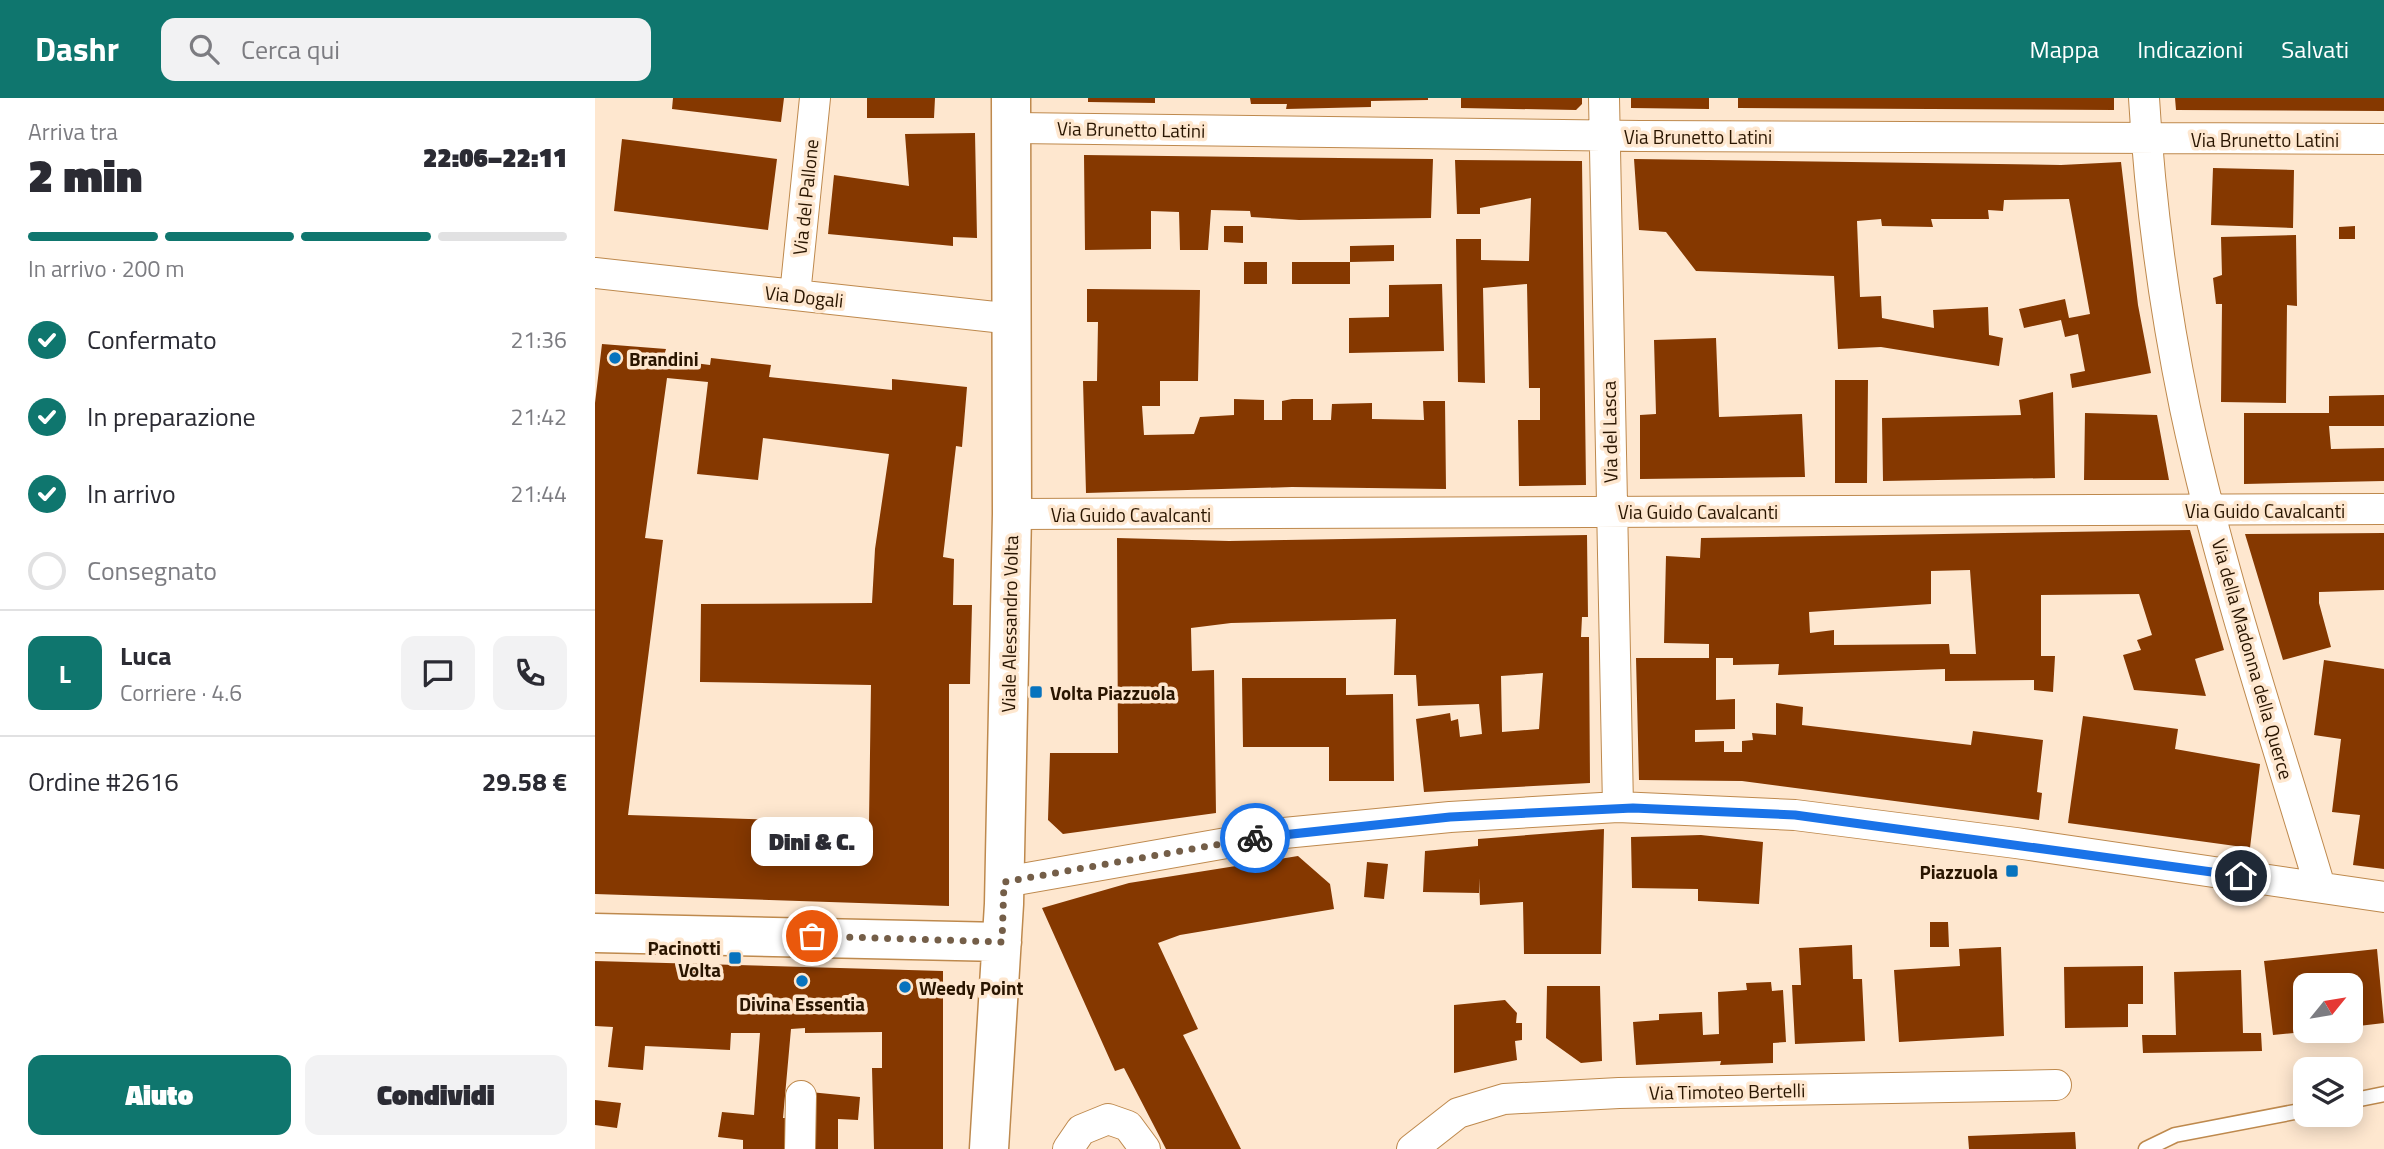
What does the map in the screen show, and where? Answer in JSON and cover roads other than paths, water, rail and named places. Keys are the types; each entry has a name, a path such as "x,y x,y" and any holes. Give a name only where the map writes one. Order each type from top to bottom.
{"main road":[{"name":"Viale Alessandro Volta","path":"989,1149 1002,942 1012,514 1011,113"},
{"path":"595,933 1002,942"}],"street":[{"name":"Via del Pallone","path":"795,295 815,98"},
{"name":"Via del Lasca","path":"1604,98 1610,511 1618,807"},
{"name":"Via della Madonna della Querce","path":"2144,98 2160,270 2185,408 2210,510 2320,887"},
{"name":"Via Brunetto Latini","path":"1011,113 1604,135 2384,139"},
{"name":"Via Dogali","path":"595,273 1013,319"},
{"name":"Via Guido Cavalcanti","path":"1012,514 2384,509"},
{"path":"1004,882 1284,833 1450,817 1618,807 1795,815 2384,897"},
{"name":"Via Timoteo Bertelli","path":"1412,1149 1458,1113 1504,1099 1619,1093 2056,1085"},
{"path":"800,1149 801,1096"},
{"path":"1068,1149 1081,1130 1108,1119 1128,1126 1145,1149"}],"lane":[{"path":"2363,1098 2384,1094"},
{"path":"2146,1149 2175,1135 2293,1112"}],"place":[{"name":"Brandini","path":"615,358"},
{"name":"Volta Piazzuola","path":"1036,692"},
{"name":"Piazzuola","path":"2012,871"},
{"name":"Dini & C.","path":"812,936"},
{"name":"Pacinotti Volta","path":"735,958"},
{"name":"Divina Essentia","path":"802,981"},
{"name":"Weedy Point","path":"905,987"}]}
